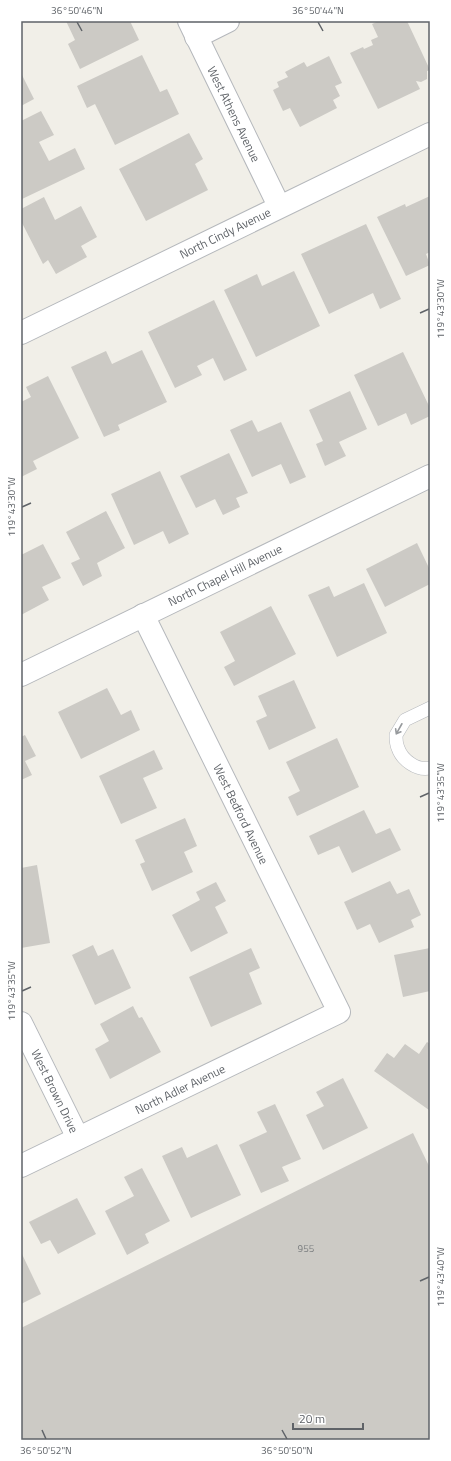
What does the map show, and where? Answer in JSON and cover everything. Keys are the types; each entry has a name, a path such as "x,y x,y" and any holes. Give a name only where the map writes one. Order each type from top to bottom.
{"street":[{"path":"193,29 228,21"},
{"name":"West Athens Avenue","path":"193,29 279,206"},
{"name":"North Cindy Avenue","path":"21,333 279,206 430,134"},
{"name":"North Chapel Hill Avenue","path":"21,675 430,476"},
{"name":"West Bedford Avenue","path":"143,615 339,1012"},
{"name":"North Adler Avenue","path":"21,1166 339,1012"},
{"name":"West Brown Drive","path":"21,1023 78,1138"}],"lane":[{"path":"430,708 405,720 396,735 398,748 405,759 416,767 430,768"}],"building":[{"path":"66,21 130,21 139,40 80,69 68,44 75,40"},
{"path":"379,21 407,21 430,70 427,71 427,79 421,82 416,81 420,89 378,109 350,53 363,47 364,49 373,45 371,40 378,37 372,24"},
{"path":"142,55 160,92 167,89 179,114 115,145 95,104 87,108 77,86"},
{"path":"329,56 342,83 335,86 340,96 333,100 337,108 300,127 290,108 283,111 273,90 279,87 277,82 288,77 285,72 304,62 307,67"},
{"path":"21,73 34,99 21,106"},
{"path":"41,111 54,135 39,142 49,161 75,148 85,169 22,199 21,121"},
{"path":"189,133 203,159 195,164 208,190 146,221 119,169"},
{"path":"430,196 430,252 426,254 430,265 406,276 377,217 405,204 406,207"},
{"path":"44,197 55,220 81,206 97,237 81,246 87,257 56,274 48,260 43,264 21,221 21,209"},
{"path":"366,224 401,299 380,309 373,293 329,314 301,254"},
{"path":"294,271 320,326 256,357 224,290 257,274 262,286"},
{"path":"214,300 247,370 224,381 213,358 197,366 202,375 175,388 148,332"},
{"path":"142,350 167,402 118,425 120,430 104,437 71,367 106,351 112,364"},
{"path":"403,352 430,408 430,416 411,425 406,413 378,426 354,375"},
{"path":"48,376 79,438 33,461 37,469 21,477 21,402 31,397 26,387"},
{"path":"350,391 367,429 339,442 346,456 325,466 316,444 323,441 309,410"},
{"path":"252,420 258,432 281,422 306,477 290,484 281,464 252,477 230,430"},
{"path":"229,453 248,493 236,498 240,507 223,515 215,499 196,508 180,476"},
{"path":"160,471 189,534 169,544 163,531 134,545 111,494"},
{"path":"106,511 125,548 97,563 102,576 83,586 71,563 80,559 66,532"},
{"path":"417,543 430,570 430,584 385,607 366,569"},
{"path":"43,544 61,578 42,587 49,600 21,615 21,555"},
{"path":"364,583 387,633 337,657 308,595 329,586 334,597"},
{"path":"271,606 296,654 234,686 224,667 235,661 220,632"},
{"path":"294,680 316,728 269,750 256,721 267,716 258,696"},
{"path":"107,688 121,715 131,710 140,730 81,759 58,712"},
{"path":"25,735 36,756 25,761 32,775 21,780 21,737"},
{"path":"337,738 359,787 297,816 288,797 300,791 286,762"},
{"path":"154,750 163,769 143,778 157,808 121,824 99,776"},
{"path":"364,810 376,834 390,828 401,850 352,873 339,846 318,855 309,836"},
{"path":"185,818 197,846 184,852 193,872 152,891 140,864 145,862 135,840"},
{"path":"37,865 50,943 21,948 21,868"},
{"path":"390,881 397,894 409,889 421,915 411,920 414,927 379,943 370,924 357,930 344,902"},
{"path":"216,882 226,901 215,907 228,933 191,952 172,915 200,900 196,892"},
{"path":"93,945 98,956 113,949 131,988 95,1005 72,955"},
{"path":"251,948 260,968 249,973 262,1004 211,1027 189,977"},
{"path":"430,948 430,991 403,997 394,955"},
{"path":"133,1006 139,1018 142,1017 161,1052 110,1079 95,1049 109,1041 100,1024"},
{"path":"427,1042 430,1044 429,1110 374,1071 387,1053 394,1058 405,1044 419,1054"},
{"path":"343,1078 368,1128 323,1150 306,1115 324,1106 316,1092"},
{"path":"275,1104 301,1159 282,1167 289,1181 261,1193 239,1145 267,1132 257,1112"},
{"path":"413,1133 430,1168 430,1440 21,1440 21,1328"},
{"path":"217,1144 241,1195 191,1218 162,1156 182,1147 187,1158"},
{"path":"142,1168 170,1221 145,1234 149,1243 127,1255 105,1211 134,1196 124,1177"},
{"path":"77,1198 96,1234 58,1254 50,1240 41,1244 29,1222"},
{"path":"21,1252 41,1294 21,1304"}]}
